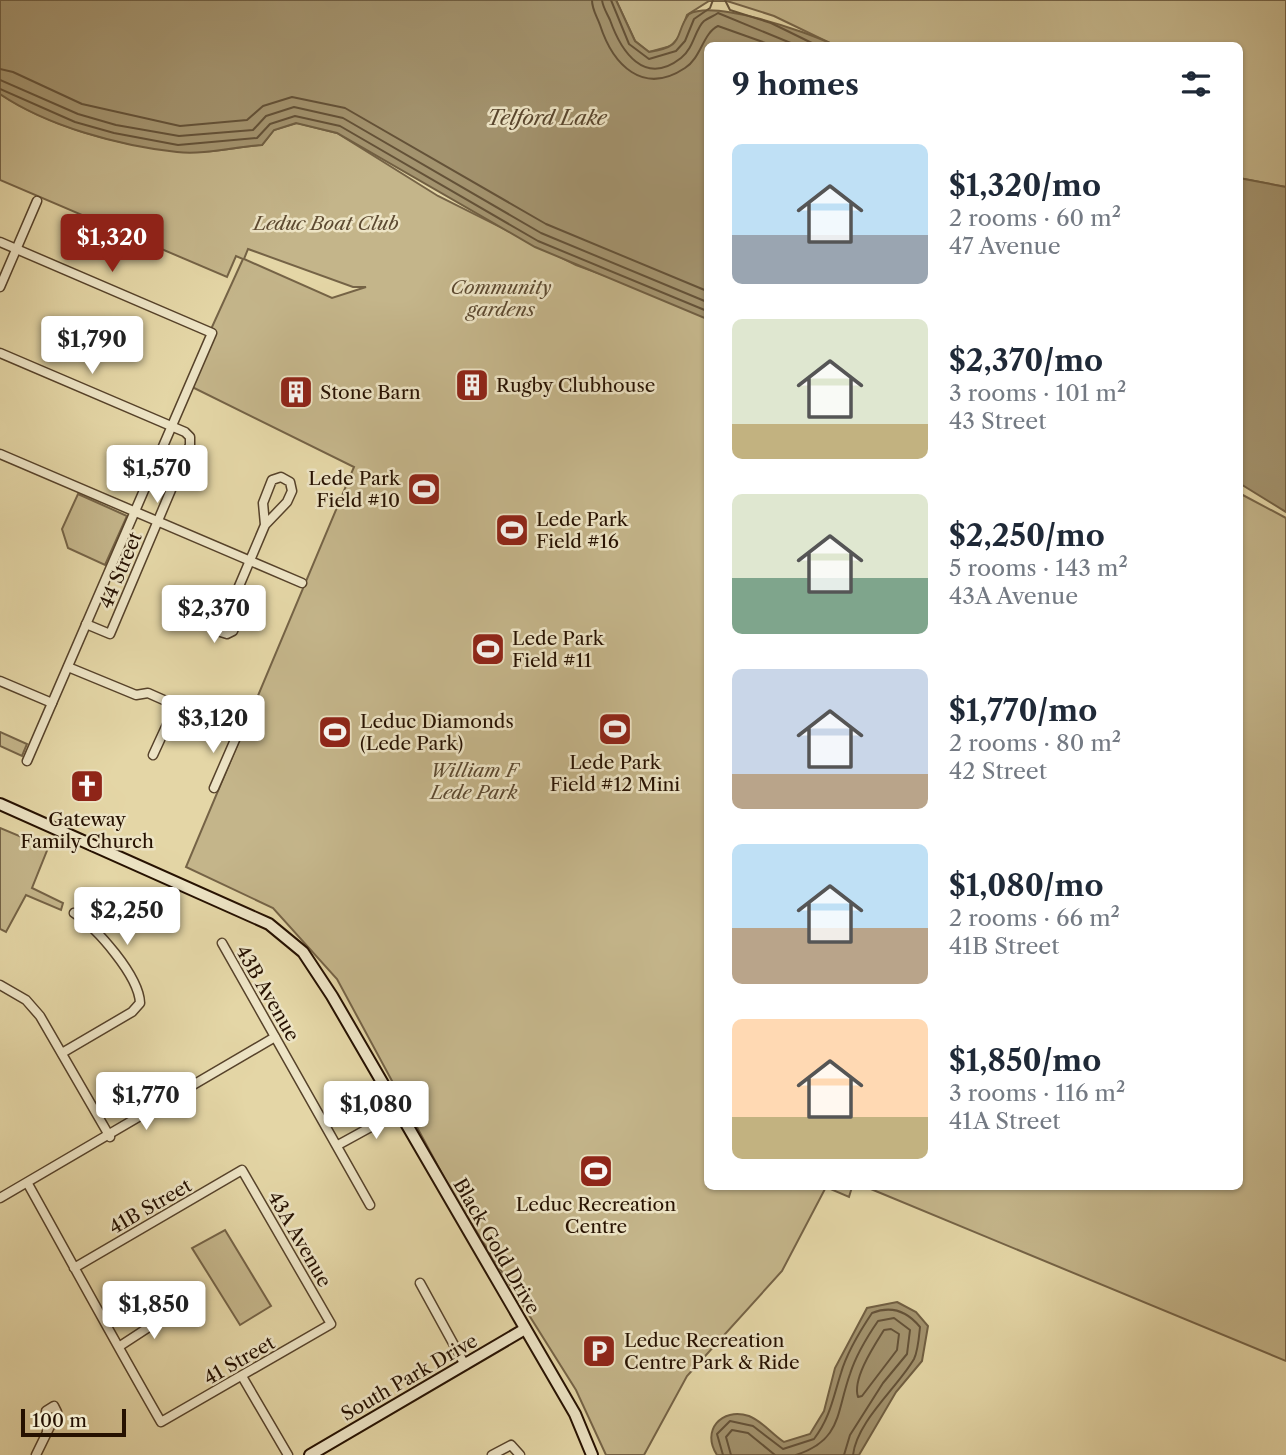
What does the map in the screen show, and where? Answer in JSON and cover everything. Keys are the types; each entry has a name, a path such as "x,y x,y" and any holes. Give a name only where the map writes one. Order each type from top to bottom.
{"main road":[{"name":"Black Gold Drive","path":"0,804 242,909 281,933 303,952 400,1111 579,1422 592,1455"},
{"name":"South Park Drive","path":"310,1455 525,1329"}],"street":[{"path":"0,287 37,201"},
{"path":"0,242 17,249"},
{"name":"44 Street","path":"17,249 212,333 27,761"},
{"path":"0,353 172,427"},
{"name":"44 Street","path":"86,624 110,634 159,522 190,445 188,434 172,427"},
{"path":"0,454 302,583"},
{"path":"237,591 219,606 212,619 212,628 224,634 233,631 237,621 237,591 265,525 264,499 272,480 281,477 290,482 292,491 282,510 265,525"},
{"path":"68,667 136,695 148,693 239,733"},
{"path":"0,681 52,703"},
{"path":"214,789 251,703"},
{"path":"153,755 176,705"},
{"path":"62,1053 132,1012 140,1003 138,993 108,944 74,913"},
{"name":"43B Avenue","path":"222,943 370,1205"},
{"path":"0,985 26,1000 40,1016 110,1137"},
{"path":"0,1198 110,1137 275,1037"},
{"path":"338,1145 400,1111"},
{"name":"41B Street","path":"74,1268 242,1170"},
{"name":"43A Avenue","path":"242,1170 331,1324"},
{"path":"28,1184 120,1346 172,1312"},
{"path":"420,1283 465,1365"},
{"name":"41 Street","path":"120,1346 162,1422 243,1378 331,1324"},
{"path":"243,1378 288,1455"},
{"path":"36,1455 47,1431"},
{"path":"492,1455 511,1445 520,1455"}],"green space":[{"path":"616,0 1286,0 1286,187 1243,179 1243,42 828,42 774,16 727,1 709,1 687,15 679,37 671,46 649,52 635,41"},
{"name":"William F Lede Park","path":"0,94 62,125 107,139 175,151 207,151 262,145 274,130 297,123 337,133 438,196 576,265 704,312 704,1190 824,1190 782,1271 687,1376 644,1455 606,1455 576,1390 453,1194 337,979 273,908 186,867 354,467 186,384 243,259 236,256 227,277 0,180","holes":["248,249 353,287 366,287 332,298 244,259"]},
{"path":"78,494 127,516 105,565 68,548 62,529"},
{"path":"1243,495 1286,518 1286,1361 873,1190 1243,1190"},
{"path":"0,732 27,744 22,756 0,746"},
{"path":"0,828 48,848 32,888 63,903 61,910 26,895 6,932 0,929"},
{"name":"William F Lede Park","path":"833,1190 851,1190 849,1197"},
{"path":"225,1230 271,1306 240,1325 192,1248"}],"water":[{"name":"Telford Lake","path":"0,0 616,0 635,41 649,52 661,50 674,43 689,14 702,11 719,11 760,19 827,42 704,42 704,318 535,247 337,133 296,123 274,130 262,145 187,153 132,145 85,133 39,116 0,94"},
{"path":"1243,179 1286,187 1286,512 1243,485"},
{"path":"897,1302 916,1312 928,1326 922,1361 896,1392 859,1455 717,1455 711,1438 713,1430 716,1423 730,1415 739,1414 754,1418 784,1442 810,1434 824,1411 835,1368 867,1308"}],"place":[{"name":"Rugby Clubhouse","path":"472,385"},
{"name":"Stone Barn","path":"296,392"},
{"name":"Lede Park Field #10","path":"424,489"},
{"name":"Lede Park Field #16","path":"512,530"},
{"name":"Lede Park Field #11","path":"488,649"},
{"name":"Lede Park Field #12 Mini","path":"615,729"},
{"name":"Leduc Diamonds (Lede Park)","path":"335,732"},
{"name":"Gateway Family Church","path":"87,786"},
{"name":"Leduc Recreation Centre","path":"596,1171"},
{"name":"Leduc Recreation Centre Park & Ride","path":"599,1351"}],"park label":[{"name":"Leduc Boat Club","path":"326,223"},
{"name":"Community gardens","path":"501,298"}]}
